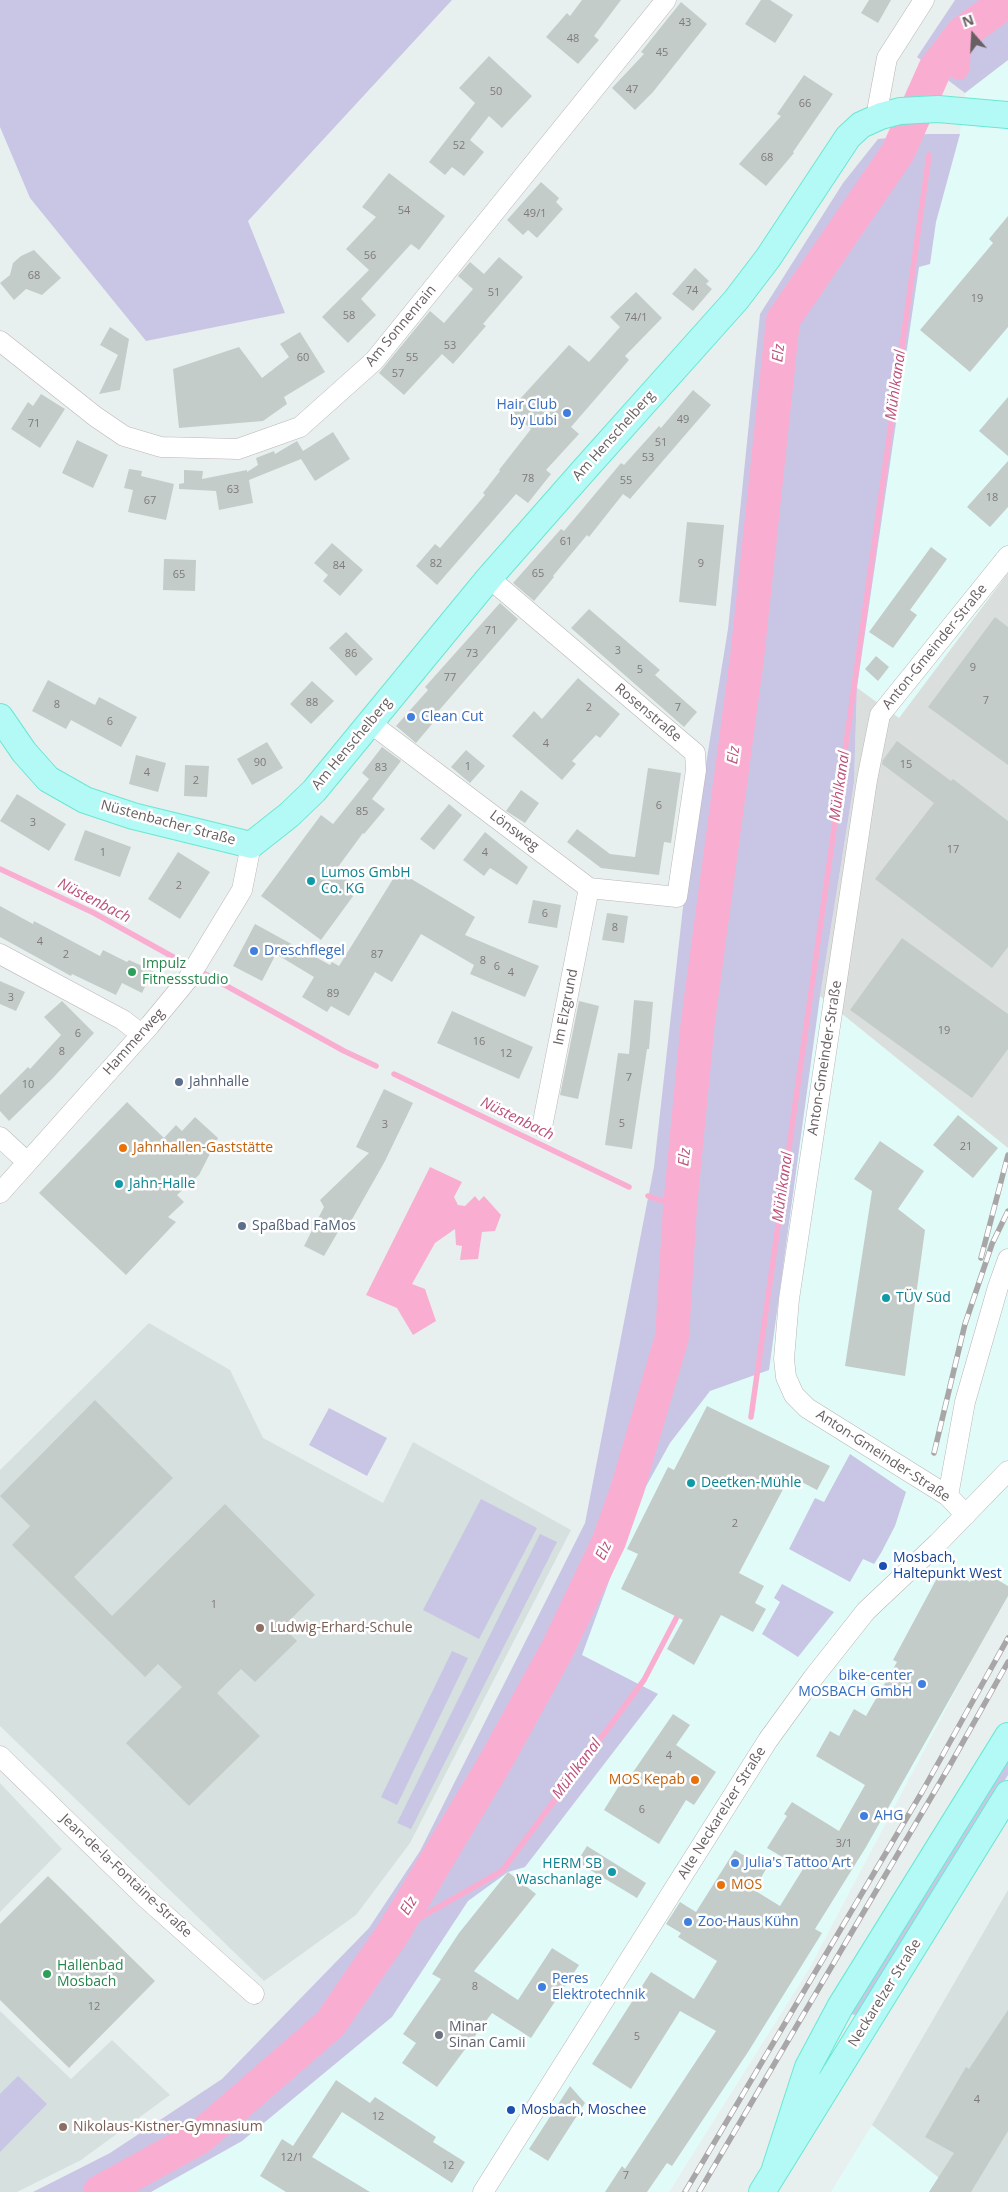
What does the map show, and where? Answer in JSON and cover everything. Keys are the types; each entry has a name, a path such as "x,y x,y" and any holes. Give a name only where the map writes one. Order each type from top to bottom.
{"main road":[{"path":"891,113 938,109 1008,115"},
{"name":"Am Henschelberg","path":"251,845 289,814 314,790 490,578 736,300 768,258 848,137 861,125 891,113"},
{"name":"Nüstenbacher Straße","path":"0,717 24,752 48,779 85,800 133,816 251,845"},
{"path":"775,2169 808,2067 840,2007 1008,1736"},
{"name":"Neckarelzer Straße","path":"762,2192 1008,1794"}],"street":[{"name":"Am Sonnenrain","path":"0,341 96,417 124,436 161,447 238,449 300,427 374,361 666,0"},
{"path":"891,113 878,106 887,58 924,0"},
{"name":"Anton-Gmeinder-Straße","path":"966,1514 948,1496 806,1408 794,1395 786,1377 784,1359 790,1290 865,790 880,715 1008,556"},
{"name":"Rosenstraße","path":"490,578 695,753 696,770 677,897 589,888"},
{"name":"Lönsweg","path":"370,722 589,888"},
{"name":"Hammerweg","path":"0,1193 188,979 242,890 251,845"},
{"name":"Im Elzgrund","path":"542,1127 589,888"},
{"path":"0,954 122,1020 141,1034"},
{"path":"0,1137 27,1162"},
{"path":"948,1496 965,1402 998,1287 1008,1259"},
{"name":"Alte Neckarelzer Straße","path":"484,2192 768,1740 866,1611 1008,1471"},
{"name":"Jean-de-la-Fontaine-Straße","path":"0,1756 147,1899 254,1994"}],"shaded area":[{"path":"0,0 452,0 248,221 285,313 146,341 30,198 0,127"},
{"path":"955,0 1008,0 1008,60 965,93 917,57"},
{"path":"1008,60 1008,573 899,719 857,687 919,267 930,264 936,222 960,134 965,93"},
{"path":"928,134 960,134 936,222 930,264 919,267 857,687 854,783 820,996 769,1370 710,1391 670,1443 639,1499 582,1655 658,1694 525,1867 508,1872 468,1901 392,2017 242,2141 151,2192 33,2192 110,2153 222,2079 369,1928 420,1851 585,1523 654,1167 684,898 728,629 760,314 843,183 878,139"},
{"path":"1008,573 1008,1148 820,996 854,783 857,688 899,718"},
{"path":"820,996 1008,1148 1008,1597 976,1652 809,1969 669,2192 151,2192 242,2141 391,2017 468,1901 508,1872 525,1867 658,1694 581,1655 639,1499 670,1443 710,1391 769,1369"},
{"path":"430,1167 462,1182 454,1197 458,1205 465,1206 475,1196 479,1201 484,1196 501,1215 495,1231 482,1232 478,1259 460,1260 462,1246 456,1245 455,1229 435,1243 412,1284 425,1289 436,1321 413,1335 397,1308 366,1295"},
{"name":"Ludwig-Erhard-Schule","path":"149,1323 230,1370 263,1438 383,1503 413,1442 571,1530 410,1843 356,1915 264,1981 0,1726 0,1470"},
{"path":"329,1408 387,1438 367,1476 309,1445"},
{"path":"850,1454 906,1492 895,1526 881,1553 874,1564 863,1559 850,1582 789,1549 815,1498 824,1502"},
{"path":"481,1499 537,1528 479,1639 423,1610"},
{"path":"540,1534 557,1542 411,1829 397,1823"},
{"path":"782,1584 834,1612 798,1657 762,1634 780,1602 774,1598"},
{"path":"452,1651 468,1658 397,1805 381,1797"},
{"path":"1008,1757 1008,1775 861,2009 855,2015 851,2014 851,2011"},
{"path":"0,1783 62,1849 0,1912"},
{"path":"1008,1890 1008,2192 957,2192 872,2125"},
{"name":"Nikolaus-Kistner-Gymnasium","path":"0,2011 71,2079 112,2040 170,2095 81,2160 17,2192 0,2192"},
{"path":"18,2076 47,2104 0,2152 0,2094"},
{"path":"872,2125 957,2192 831,2192"}],"building":[{"path":"582,0 621,0 594,36 599,40 578,64 546,37 567,13 570,16"},
{"path":"761,0 770,0 793,15 775,43 745,24"},
{"path":"869,0 891,0 878,23 861,13"},
{"path":"681,2 707,24 653,92 635,110 612,88 644,54 641,52"},
{"path":"489,56 532,96 502,128 489,116 470,140 484,152 464,176 452,167 445,175 429,162 475,103 459,88"},
{"path":"804,75 833,94 794,153 766,186 739,164 781,116 777,114"},
{"path":"389,173 445,216 419,250 411,244 361,299 376,315 348,343 322,317 369,270 346,249 376,217 362,207"},
{"path":"541,182 559,198 556,202 563,209 537,238 528,230 523,235 507,220"},
{"path":"1008,216 1008,327 970,372 920,330 993,243 989,239"},
{"path":"34,250 61,278 42,295 26,289 14,300 0,283 10,275 13,263 21,256"},
{"path":"499,257 523,277 483,324 486,326 453,364 442,354 404,395 379,373 430,311 444,323 473,289 458,276 470,262 484,274"},
{"path":"695,268 709,281 706,284 712,289 693,311 672,294"},
{"path":"636,292 662,318 625,356 629,360 571,427 579,434 546,470 551,474 528,503 516,494 437,585 416,566 435,544 440,548 485,495 483,493 499,470 531,429 510,410 569,345 589,362 620,327 610,317"},
{"path":"110,327 129,339 120,390 99,394 118,355 100,345"},
{"path":"300,332 325,372 284,397 287,404 263,421 179,428 173,369 239,347 262,378 289,357 280,344"},
{"path":"693,390 711,405 630,499 623,494 534,601 513,583 561,529 564,531 621,463 624,465 659,426 661,428"},
{"path":"41,394 65,409 40,448 11,429 28,402 33,406"},
{"path":"1008,397 1008,456 979,431"},
{"path":"333,432 350,459 315,481 301,459 249,480 253,503 219,510 216,491 179,489 179,484 184,483 184,470 203,471 202,479 247,470 247,472 258,465 256,458 274,451 275,454 297,441 303,451"},
{"path":"77,440 108,455 93,488 62,473"},
{"path":"1008,461 1008,507 990,527 967,507"},
{"path":"129,469 142,471 141,476 174,484 166,520 128,512 133,490 124,488"},
{"path":"687,522 724,525 716,606 679,602"},
{"path":"332,543 363,570 340,596 323,581 328,575 314,563"},
{"path":"931,547 947,559 910,610 917,615 893,648 869,632"},
{"path":"164,559 196,560 195,591 163,590"},
{"path":"500,603 518,619 435,715 438,717 416,743 396,726 428,690 425,687"},
{"path":"589,609 660,670 655,675 697,712 684,727 571,628"},
{"path":"995,617 1008,627 1008,765 928,707"},
{"path":"346,632 373,659 356,676 329,648"},
{"path":"876,656 889,667 878,681 865,669"},
{"path":"578,678 620,714 600,738 596,735 572,761 576,764 562,780 512,736 534,711 542,719"},
{"path":"48,680 95,705 99,697 137,717 121,747 71,720 66,729 32,711"},
{"path":"312,681 334,701 311,724 290,704"},
{"path":"897,741 951,781 953,779 1008,821 1008,947 992,968 875,879 934,803 882,764"},
{"path":"267,742 283,768 252,785 237,759"},
{"name":"Lumos GmbH Co. KG","path":"382,747 401,761 372,799 385,809 363,833 335,871 359,888 321,940 261,896 321,815 333,824 369,779 362,773"},
{"path":"466,750 485,766 470,783 451,767"},
{"path":"136,755 166,763 158,792 129,784"},
{"path":"185,765 209,766 207,797 184,796"},
{"path":"648,768 681,773 671,843 664,842 659,875 601,868 567,842 577,829 610,854 635,857"},
{"path":"521,790 539,803 525,823 506,811"},
{"path":"17,794 66,824 49,851 0,821"},
{"path":"449,804 462,815 434,850 420,839"},
{"path":"85,830 131,847 120,877 74,860"},
{"path":"485,832 528,867 517,885 490,868 484,876 463,860"},
{"path":"178,852 210,872 180,919 148,899"},
{"path":"398,871 475,917 465,935 539,966 525,997 470,974 474,965 421,934 392,982 375,972 349,1016 331,1006 327,1012 302,997 314,977 276,954 262,981 233,966 255,924 330,965 332,962 339,966"},
{"path":"533,900 561,905 557,928 528,923"},
{"path":"0,906 33,924 34,921 100,956 103,950 127,962 129,960 153,971 142,993 122,983 116,995 72,974 71,976 0,937"},
{"path":"607,913 628,916 624,943 602,940"},
{"path":"902,938 1008,1014 1008,1049 972,1098 850,1010"},
{"path":"0,981 25,992 16,1011 0,1004"},
{"path":"634,1000 653,1002 649,1049 647,1049 632,1149 605,1145 618,1053 629,1054"},
{"path":"62,1001 94,1033 53,1078 9,1121 0,1111 0,1095 28,1067 30,1069 61,1035 44,1017"},
{"path":"579,1001 599,1006 578,1099 560,1095"},
{"path":"452,1011 533,1047 519,1079 437,1043"},
{"path":"384,1089 413,1103 385,1161 346,1230 342,1225 324,1256 304,1246 324,1207 320,1200 369,1153 356,1147"},
{"name":"Jahn-Halle","path":"127,1102 164,1138 176,1125 182,1131 195,1117 218,1138 199,1175 177,1195 184,1202 168,1217 176,1222 126,1275 39,1193"},
{"path":"958,1115 998,1148 973,1178 933,1145"},
{"name":"TÜV Süd","path":"880,1141 924,1171 898,1209 925,1230 905,1376 845,1366 872,1191 854,1179"},
{"path":"95,1400 173,1478 74,1577 112,1616 225,1504 315,1595 283,1627 297,1641 255,1682 241,1669 217,1693 260,1736 189,1806 126,1743 182,1687 158,1664 145,1677 12,1545 30,1526 0,1496"},
{"path":"707,1406 830,1466 817,1490 790,1476 739,1573 764,1586 755,1603 766,1609 753,1632 721,1615 694,1665 667,1649 683,1620 621,1589 638,1554 627,1549 668,1467 674,1470"},
{"path":"943,1567 970,1582 977,1568 1008,1586 1008,1596 866,1847 815,1929 822,1933 748,2052 672,2166 667,2163 647,2192 605,2192 622,2166 625,2169 716,2031 680,2011 631,2089 592,2064 651,1972 694,1999 717,1961 678,1937 681,1933 666,1924 680,1902 696,1912 735,1850 766,1869 754,1890 780,1906 803,1869 767,1848 787,1816 784,1814 792,1802 839,1831 865,1785 816,1756 830,1731 839,1736 854,1709 866,1716 897,1662 893,1660"},
{"path":"673,1714 690,1725 676,1745 716,1772 694,1805 686,1800 659,1844 604,1810 625,1776 629,1778"},
{"name":"HERM SB Waschanlage","path":"587,1846 646,1883 637,1898 577,1862"},
{"path":"508,1872 536,1894 474,1971 518,2000 552,1948 579,1965 531,2038 492,2013 437,2087 402,2063 416,2043 403,2034 441,1979 432,1974 459,1933"},
{"name":"Hallenbad Mosbach","path":"48,1876 155,1981 69,2068 0,2000 0,1924"},
{"path":"1008,2010 1008,2131 971,2192 929,2192 954,2153 925,2137 966,2067 969,2069"},
{"path":"336,2080 370,2103 375,2097 436,2137 433,2142 465,2162 452,2183 342,2112 312,2157 370,2192 286,2192 260,2176 282,2139 293,2146"},
{"path":"570,2086 585,2103 548,2161 529,2149"}],"waterway":[{"name":"Elz","path":"100,2192 200,2137 330,2024 393,1933 496,1761 558,1648 609,1541 628,1487 672,1337 680,1207 698,1021 747,658 783,320 898,152 935,69 963,33 1008,0"},
{"name":"Mühlkanal","path":"959,70 963,33"},
{"name":"Mühlkanal","path":"751,1417 929,155"},
{"name":"Nüstenbach","path":"0,869 94,913 175,958"},
{"name":"Nüstenbach","path":"205,974 344,1051 376,1066"},
{"name":"Nüstenbach","path":"394,1074 629,1187"},
{"name":"Nüstenbach","path":"648,1196 680,1207"},
{"name":"Mühlkanal","path":"393,1933 502,1871 644,1680 680,1611"}],"railway":[{"path":"981,1258 1008,1155"},
{"path":"934,1453 965,1324 992,1244 1008,1211"},
{"path":"685,2192 922,1792 1008,1638"},
{"path":"699,2192 949,1767 1008,1662"}],"place":[{"name":"Hair Club by Lubi","path":"567,413"},
{"name":"Clean Cut","path":"411,717"},
{"name":"Lumos GmbH Co. KG","path":"311,881"},
{"name":"Dreschflegel","path":"254,951"},
{"name":"Impulz Fitnessstudio","path":"132,972"},
{"name":"Jahnhalle","path":"179,1082"},
{"name":"Jahnhallen-Gaststätte","path":"123,1148"},
{"name":"Jahn-Halle","path":"119,1184"},
{"name":"Spaßbad FaMos","path":"242,1226"},
{"name":"TÜV Süd","path":"886,1298"},
{"name":"Deetken-Mühle","path":"691,1483"},
{"name":"Mosbach, Haltepunkt West","path":"883,1566"},
{"name":"Ludwig-Erhard-Schule","path":"260,1628"},
{"name":"bike-center MOSBACH GmbH","path":"922,1684"},
{"name":"MOS Kepab","path":"695,1780"},
{"name":"AHG","path":"864,1816"},
{"name":"Julia's Tattoo Art","path":"735,1863"},
{"name":"HERM SB Waschanlage","path":"612,1872"},
{"name":"MOS","path":"721,1885"},
{"name":"Zoo-Haus Kühn","path":"688,1922"},
{"name":"Hallenbad Mosbach","path":"47,1974"},
{"name":"Peres Elektrotechnik","path":"542,1987"},
{"name":"Minar Sinan Camii","path":"439,2035"},
{"name":"Mosbach, Moschee","path":"511,2110"},
{"name":"Nikolaus-Kistner-Gymnasium","path":"63,2127"}]}
